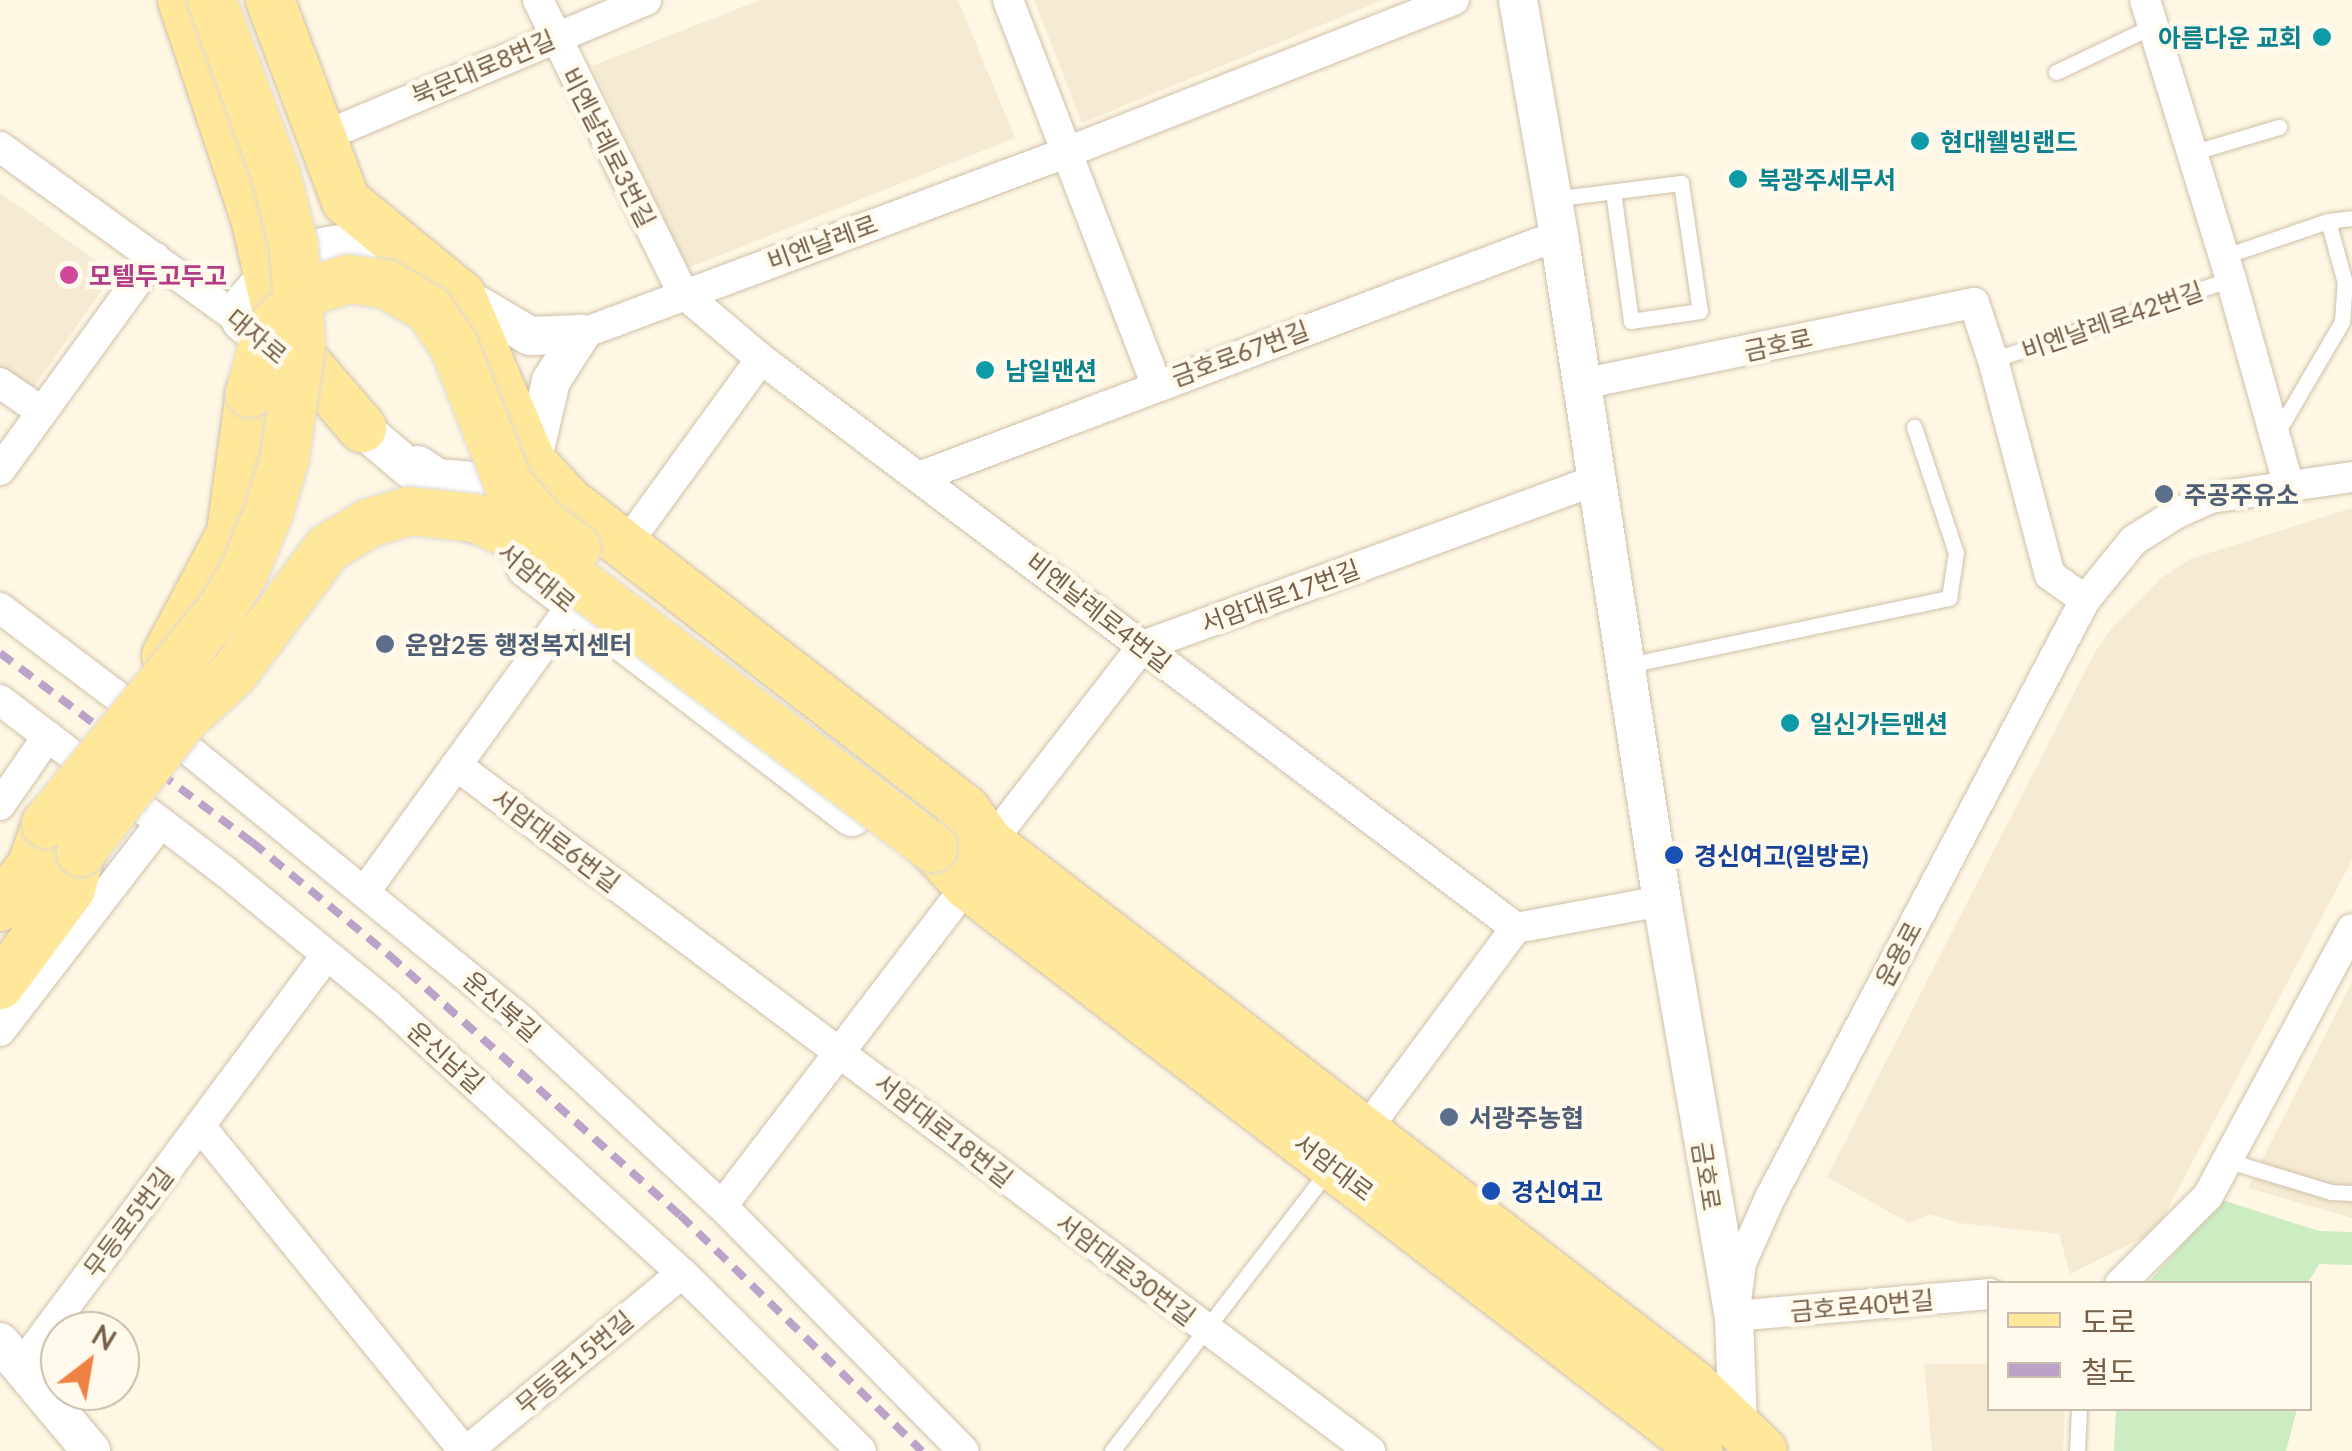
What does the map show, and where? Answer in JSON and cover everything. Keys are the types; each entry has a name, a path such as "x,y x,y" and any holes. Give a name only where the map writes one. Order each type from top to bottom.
{"main road":[{"path":"182,0 256,218 266,277 282,335 362,428"},
{"path":"172,718 197,644 222,609 257,542 284,458 302,342 294,246 276,175 212,0"},
{"path":"0,907 32,864 64,838 172,718 261,594 286,536 316,426 325,298 318,241 299,174 237,0"},
{"path":"270,0 346,201 461,295 532,462 569,502 966,810 957,839"},
{"path":"172,718 231,534 250,393 266,333 309,291 349,278 386,284 429,308 446,334 508,483 541,522 957,839"},
{"path":"172,718 233,674 328,548 369,523 410,511 445,511 476,518 520,539 957,839"},
{"path":"0,862 9,850 64,838"},
{"path":"0,946 52,879 64,838"},
{"path":"0,985 71,890 64,838"},
{"name":"서암대로","path":"957,839 967,886 1332,1165 1682,1445"},
{"name":"서암대로","path":"957,839 1365,1132 1692,1382 1748,1442"}],"street":[{"name":"비엔날레로3번길","path":"538,0 552,36 683,292"},
{"name":"북문대로8번길","path":"322,137 552,36 646,0"},
{"path":"1008,0 1156,384"},
{"name":"비엔날레로","path":"581,334 683,292 1065,154 1454,0"},
{"name":"금호로","path":"1518,0 1556,217 1662,901 1734,1316 1748,1442"},
{"name":"비엔날레로42번길","path":"2149,13 2228,268 2289,487"},
{"name":"대자로","path":"0,146 241,321 362,428"},
{"name":"금호로67번길","path":"922,476 1156,384 1556,217"},
{"path":"241,321 246,300 266,277 299,251 340,244 374,249 530,336 581,334"},
{"path":"0,470 155,257"},
{"name":"비엔날레로4번길","path":"683,292 761,359 922,476 1516,928"},
{"name":"금호로","path":"1582,384 1974,303 1993,360"},
{"path":"362,428 437,478 486,482 532,462 551,381 581,334"},
{"path":"625,546 761,359"},
{"path":"1993,360 2050,575 2085,600"},
{"path":"0,383 42,412"},
{"name":"서암대로","path":"362,428 571,607 886,842 967,886"},
{"name":"운용로","path":"1734,1316 1740,1263 1770,1196 2085,600 2134,540 2210,498 2352,477"},
{"name":"서암대로17번길","path":"1143,646 1596,480"},
{"path":"366,890 571,607"},
{"name":"운신북길","path":"0,608 172,718 366,890 523,1022 722,1206 964,1451"},
{"path":"957,839 1143,646"},
{"name":"운신남길","path":"0,700 159,826 227,873 387,1004 682,1273 860,1451"},
{"path":"0,805 48,736"},
{"name":"서암대로6번길","path":"456,765 657,914"},
{"path":"0,1031 159,826"},
{"path":"722,1206 967,886"},
{"path":"1516,928 1662,901"},
{"name":"서암대로18번길","path":"657,914 1046,1209"},
{"name":"서암대로","path":"1365,1132 1516,928"},
{"path":"2123,1281 2208,1196 2352,929"},
{"name":"무등로5번길","path":"10,1354 200,1126 326,956"},
{"name":"무등로15번길","path":"200,1126 466,1451 682,1273"},
{"name":"서암대로30번길","path":"1046,1209 1370,1451"},
{"name":"금호로40번길","path":"1734,1316 1987,1294"},
{"path":"10,1354 92,1451"}],"lane":[{"path":"2056,72 2149,13"},
{"path":"2191,154 2280,127"},
{"path":"1556,217 1612,192 1681,183 1700,311 1632,322 1612,192"},
{"name":"비엔날레로42번길","path":"1993,360 2228,268 2328,221 2352,218"},
{"path":"2274,438 2339,330 2345,282 2328,221"},
{"path":"1624,666 1949,598 1956,553 1914,427"},
{"path":"421,530 482,530"},
{"path":"172,718 256,662 325,572 340,558 373,541"},
{"path":"2229,1161 2332,1192 2352,1192"},
{"name":"서암대로30번길","path":"1112,1451 1332,1165"},
{"path":"2077,1451 2079,1411"}],"shaded area":[{"path":"760,0 958,0 1015,138 688,268 592,66"},
{"path":"1034,0 1383,0 1082,123"},
{"path":"0,193 114,273 32,390 0,367"},
{"path":"2352,508 2352,860 2156,1231 2070,1274 2059,1234 1959,1223 1930,1214 1909,1223 1827,1177 2095,652 2112,628 2161,578 2190,559"},
{"path":"2352,982 2352,1218 2248,1188"},
{"path":"1924,1364 1987,1364 1987,1411 2065,1411 2063,1451 1932,1451"}],"green space":[{"path":"2222,1200 2319,1231 2352,1232 2352,1265 2319,1264 2309,1281 2150,1281"},
{"path":"2116,1411 2296,1411 2286,1451 2114,1451"}],"railway":[{"path":"0,653 252,842 389,955 680,1215 922,1451"}],"place":[{"name":"아름다운 교회","path":"2322,37"},
{"name":"현대웰빙랜드","path":"1920,141"},
{"name":"북광주세무서","path":"1738,179"},
{"name":"모텔두고두고","path":"69,275"},
{"name":"남일맨션","path":"985,370"},
{"name":"주공주유소","path":"2164,494"},
{"name":"운암2동 행정복지센터","path":"385,644"},
{"name":"일신가든맨션","path":"1790,723"},
{"name":"경신여고(일방로)","path":"1674,855"},
{"name":"서광주농협","path":"1449,1117"},
{"name":"경신여고","path":"1491,1191"}]}
